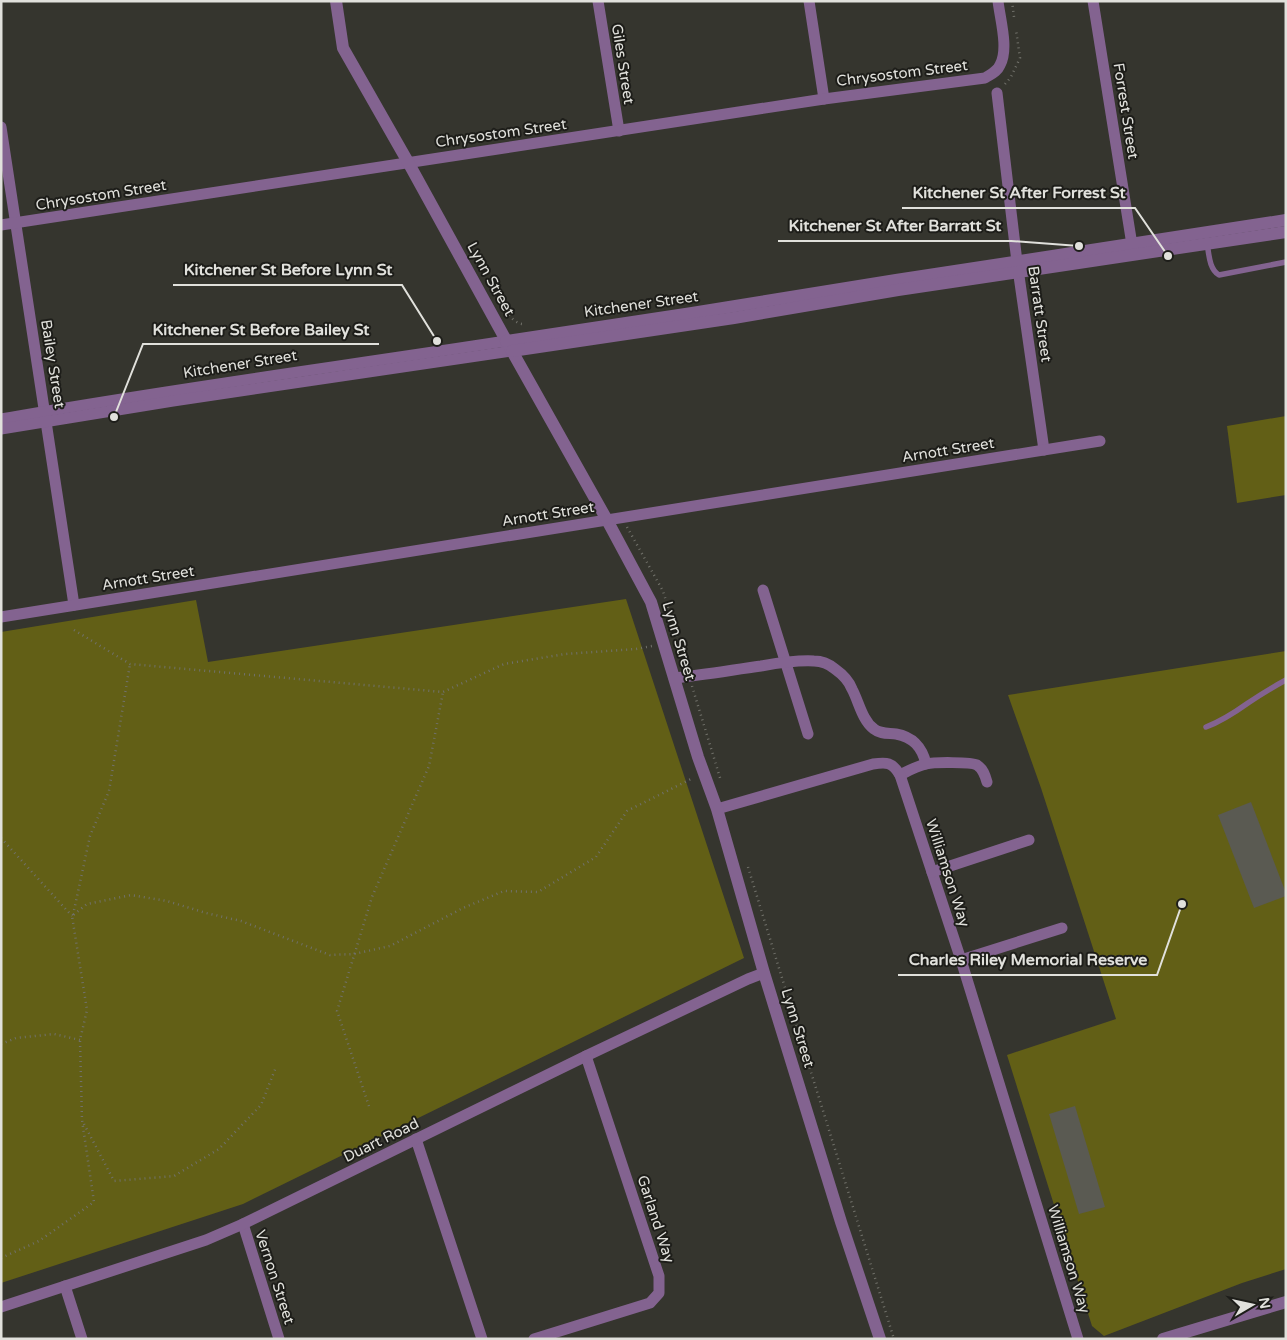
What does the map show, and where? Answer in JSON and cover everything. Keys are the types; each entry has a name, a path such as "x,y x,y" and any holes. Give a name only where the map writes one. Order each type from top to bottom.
{"street":[{"name":"Lynn Street","path":"336,1 342,48 408,162 651,602 717,809 764,973 841,1222 880,1339"},
{"name":"Giles Street","path":"598,1 619,131"},
{"path":"809,1 824,99"},
{"name":"Chrysostom Street","path":"1,225 824,99 985,78 996,71 1003,54 1004,41 998,1"},
{"name":"Forrest Street","path":"1093,1 1132,250"},
{"name":"Barratt Street","path":"997,93 1018,267 1044,450"},
{"name":"Bailey Street","path":"1,127 74,605"},
{"name":"Kitchener Street","path":"1,419 45,416 305,370 509,346 692,313 896,280 1018,267 1132,250 1286,220"},
{"name":"Kitchener Street","path":"1132,250 1207,244 1286,232"},
{"name":"Kitchener Street","path":"1,429 45,416"},
{"name":"Arnott Street","path":"1,617 1100,441"},
{"path":"764,590 808,734"},
{"path":"674,678 786,662 814,661 824,663 835,668 845,678 852,688 867,721 874,729 910,738 918,745 926,764"},
{"path":"717,809 882,762 896,767 900,775 926,764 943,762 974,764 979,767 987,782"},
{"name":"Williamson Way","path":"900,775 961,960 1078,1339"},
{"path":"932,872 1029,840"},
{"path":"961,960 1062,928"},
{"name":"Duart Road","path":"1,1307 206,1240 586,1056 764,973"},
{"name":"Garland Way","path":"534,1339 650,1303 659,1293 659,1276 586,1056"},
{"path":"416,1139 482,1339"},
{"name":"Vernon Street","path":"242,1224 279,1339"},
{"path":"65,1286 82,1339"},
{"path":"1163,1339 1286,1302"}],"lane":[{"path":"1207,244 1215,272 1220,275 1286,262"},
{"path":"1206,727 1219,722 1286,680"}],"path":[{"path":"74,630 130,664 443,692 504,664 564,654 636,649 663,644"},
{"path":"1,1258 39,1241 94,1202 82,1120 80,1040 87,1010 72,916 90,836 109,791 130,664"},
{"path":"370,1106 337,1011 372,897 429,766 443,692"},
{"path":"72,916 87,904 131,895 167,901 241,921 330,956 354,954 390,946 456,912 504,891 538,892 596,857 627,811 704,772"},
{"path":"1,838 72,916"},
{"path":"1,1044 16,1038 54,1034 80,1040"},
{"path":"82,1120 114,1181 174,1176 219,1149 261,1105 276,1067"}],"shaded area":[{"path":"1286,416 1286,495 1237,503 1227,426"},
{"path":"626,599 744,958 243,1204 1,1283 1,632 196,600 208,662"},
{"path":"1286,651 1286,1269 1242,1283 1104,1336 1092,1326 1007,1055 1116,1019 1041,788 1008,695"}],"building":[{"path":"1251,802 1286,893 1286,896 1254,908 1218,815"},
{"path":"1075,1106 1105,1207 1079,1214 1049,1114"}],"place":[{"name":"Kitchener St After Barratt St","path":"1079,246"},
{"name":"Kitchener St After Forrest St","path":"1168,256"},
{"name":"Kitchener St Before Lynn St","path":"437,341"},
{"name":"Kitchener St Before Bailey St","path":"114,417"},
{"name":"Charles Riley Memorial Reserve","path":"1182,904"}]}
